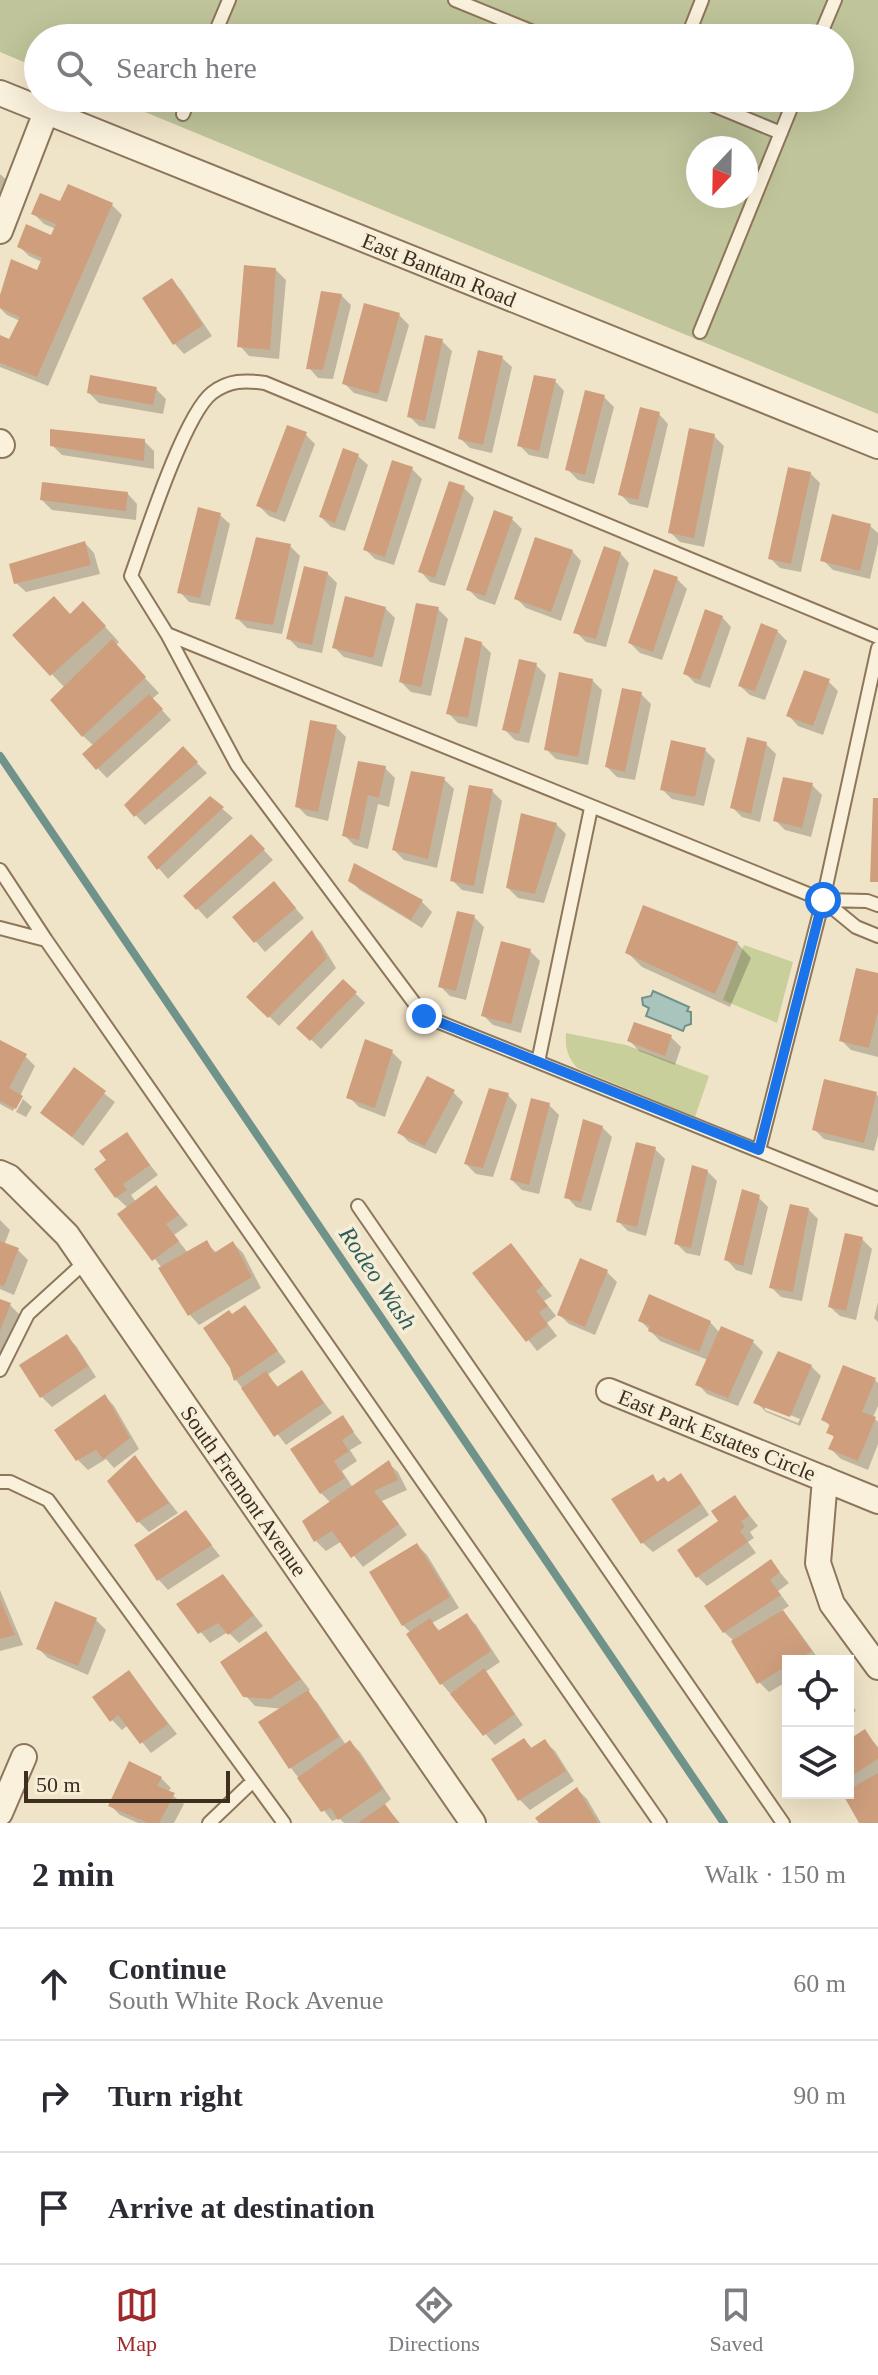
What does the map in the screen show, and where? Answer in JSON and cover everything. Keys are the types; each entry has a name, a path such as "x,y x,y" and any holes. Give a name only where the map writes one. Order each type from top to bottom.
{"street":[{"name":"East Bantam Road","path":"0,93 24,103"},
{"name":"East Bantam Road","path":"46,112 878,446"},
{"path":"0,231 46,112"},
{"name":"South Fremont Avenue","path":"0,1173 9,1177 67,1235 473,1823"},
{"name":"East Park Estates Circle","path":"609,1391 878,1501"},
{"name":"East Park Estates Circle","path":"825,1479 818,1563 832,1604 878,1667"},
{"path":"0,1813 24,1757"}],"lane":[{"path":"219,24 229,0"},
{"path":"455,0 514,24"},
{"path":"693,24 702,0"},
{"path":"825,24 835,0"},
{"path":"730,112 781,133"},
{"path":"700,332 789,112"},
{"path":"878,637 265,383 247,381 231,382 221,387 209,395 197,410 170,471 131,576 167,634 237,765 424,1016 878,1199"},
{"path":"167,634 823,900 856,927 878,936"},
{"path":"759,1150 823,900 878,648"},
{"path":"538,1062 591,808"},
{"path":"0,870 660,1823"},
{"path":"823,900 867,901 878,905"},
{"path":"0,928 46,940"},
{"path":"358,1206 783,1823"},
{"path":"0,1370 28,1314 85,1262"},
{"path":"0,1482 10,1482 48,1500 284,1823"},
{"path":"209,1823 253,1781"}],"green space":[{"path":"0,0 878,0 878,414 145,112 854,112 854,24 24,24 24,62 0,52"},
{"path":"744,945 793,962 777,1023 723,1000"},
{"path":"566,1033 626,1045 709,1076 695,1117 577,1068 567,1051"}],"water":[{"path":"653,991 689,1007 687,1011 691,1012 691,1024 685,1026 683,1031 646,1016 649,1008 643,1005 642,998 651,996"}],"building":[{"path":"68,184 113,203 37,377 0,363 0,335 9,339 20,317 0,308 0,295 11,259 37,270 42,258 17,247 26,224 51,235 56,224 31,214 40,193 60,201"},
{"path":"244,265 276,268 270,350 237,347"},
{"path":"172,278 203,325 173,345 142,298"},
{"path":"321,291 342,294 323,370 306,369"},
{"path":"364,303 400,313 378,394 342,384"},
{"path":"425,335 443,339 425,421 407,417"},
{"path":"478,350 503,356 483,445 458,439"},
{"path":"90,375 157,387 153,405 87,393"},
{"path":"534,375 556,379 539,451 517,446"},
{"path":"585,390 605,395 585,475 565,470"},
{"path":"640,407 660,412 638,500 618,495"},
{"path":"287,425 307,432 276,513 256,506"},
{"path":"689,428 715,434 694,538 668,533"},
{"path":"50,429 145,439 144,461 50,446"},
{"path":"343,448 359,454 335,523 319,517"},
{"path":"392,460 413,467 385,557 363,550"},
{"path":"788,467 811,472 791,564 768,559"},
{"path":"449,481 465,486 435,578 418,572"},
{"path":"42,482 128,492 126,511 40,500"},
{"path":"198,507 221,513 200,598 177,593"},
{"path":"494,510 513,517 485,596 466,590"},
{"path":"832,514 871,524 860,571 820,561"},
{"path":"256,537 291,544 273,625 235,619"},
{"path":"535,537 573,550 551,612 514,599"},
{"path":"85,541 91,565 14,584 9,564"},
{"path":"604,546 621,552 596,639 573,633"},
{"path":"304,566 328,572 312,645 286,639"},
{"path":"654,569 678,577 653,652 628,643"},
{"path":"54,596 70,614 83,601 106,626 50,676 12,635"},
{"path":"345,596 386,607 373,658 332,648"},
{"path":"416,603 439,607 421,687 399,682"},
{"path":"705,609 723,616 700,680 683,674"},
{"path":"761,623 778,630 755,691 738,686"},
{"path":"465,637 482,642 468,718 446,714"},
{"path":"112,639 146,677 82,737 50,700"},
{"path":"519,659 537,663 519,734 502,730"},
{"path":"804,670 830,679 813,726 786,716"},
{"path":"559,672 593,679 578,757 544,750"},
{"path":"622,688 642,692 625,772 605,767"},
{"path":"149,694 163,709 96,770 82,754"},
{"path":"310,720 337,725 318,812 295,807"},
{"path":"747,737 767,742 751,814 730,808"},
{"path":"671,740 706,748 695,797 660,790"},
{"path":"183,746 198,762 134,817 124,805"},
{"path":"358,761 386,766 379,798 368,795 359,840 342,836"},
{"path":"411,771 445,777 428,859 392,850"},
{"path":"783,777 813,783 802,828 773,821"},
{"path":"469,785 493,789 474,886 450,881"},
{"path":"210,796 224,807 157,870 147,857"},
{"path":"873,798 878,798 878,882 870,882"},
{"path":"521,813 557,823 535,894 506,888"},
{"path":"251,834 265,849 196,910 183,896"},
{"path":"354,863 423,900 411,920 348,881"},
{"path":"274,881 296,908 254,943 232,917"},
{"path":"643,905 738,942 715,994 625,953"},
{"path":"457,911 475,915 456,991 438,987"},
{"path":"312,930 327,958 268,1018 246,997"},
{"path":"501,941 531,949 511,1024 481,1016"},
{"path":"856,968 878,973 878,1012 869,1048 839,1041"},
{"path":"343,979 357,992 310,1041 296,1028"},
{"path":"634,1022 672,1035 665,1056 627,1041"},
{"path":"365,1039 393,1050 375,1108 346,1098"},
{"path":"0,1040 27,1054 9,1088 23,1096 16,1109 0,1101"},
{"path":"74,1067 106,1091 72,1137 40,1113"},
{"path":"427,1076 455,1090 425,1146 397,1133"},
{"path":"824,1079 877,1092 864,1143 812,1130"},
{"path":"489,1088 509,1093 483,1168 464,1164"},
{"path":"531,1098 550,1103 529,1185 510,1180"},
{"path":"583,1119 603,1126 581,1202 564,1198"},
{"path":"127,1132 150,1165 123,1184 127,1190 115,1198 94,1169 106,1160 99,1151"},
{"path":"636,1142 656,1147 637,1227 616,1222"},
{"path":"692,1165 708,1170 691,1248 674,1244"},
{"path":"156,1185 179,1215 166,1224 179,1241 152,1261 117,1214"},
{"path":"742,1189 760,1195 743,1266 724,1260"},
{"path":"790,1204 809,1208 793,1292 769,1288"},
{"path":"845,1233 863,1237 846,1311 828,1307"},
{"path":"207,1240 214,1253 233,1241 252,1277 188,1316 158,1268"},
{"path":"0,1241 19,1248 4,1286 0,1285"},
{"path":"511,1243 543,1285 536,1291 548,1306 539,1312 548,1325 526,1342 472,1273"},
{"path":"580,1258 608,1270 585,1327 557,1315"},
{"path":"649,1294 711,1321 699,1352 648,1331 650,1326 638,1321"},
{"path":"0,1299 11,1303 0,1331"},
{"path":"245,1305 278,1351 234,1381 230,1368 203,1328 229,1310 232,1314"},
{"path":"721,1326 754,1340 728,1398 695,1385"},
{"path":"67,1334 88,1366 40,1398 19,1365"},
{"path":"778,1351 812,1365 790,1417 753,1403"},
{"path":"843,1365 876,1378 862,1412 876,1417 858,1461 828,1449 834,1436 826,1433 830,1424 821,1420"},
{"path":"302,1370 324,1403 274,1437 241,1388 266,1371 277,1387"},
{"path":"105,1394 130,1438 103,1459 96,1450 76,1461 54,1430"},
{"path":"343,1415 354,1432 342,1440 349,1451 334,1461 345,1478 320,1494 290,1449"},
{"path":"135,1455 169,1503 137,1523 107,1481"},
{"path":"389,1460 398,1480 374,1491 399,1524 351,1558 332,1531 314,1542 302,1521"},
{"path":"681,1473 701,1504 641,1544 611,1499 653,1474 657,1482 664,1477 668,1482"},
{"path":"735,1495 749,1516 741,1521 745,1527 740,1531 748,1542 696,1578 677,1550 718,1521 711,1511"},
{"path":"186,1510 212,1545 157,1581 134,1545"},
{"path":"417,1543 450,1597 402,1626 369,1572"},
{"path":"771,1559 780,1572 770,1580 781,1595 723,1633 704,1606"},
{"path":"223,1574 254,1615 228,1635 218,1623 198,1634 176,1604"},
{"path":"0,1599 15,1635 0,1639"},
{"path":"55,1601 97,1618 78,1666 36,1649"},
{"path":"783,1610 812,1651 805,1655 782,1655 782,1669 757,1684 731,1641"},
{"path":"467,1613 491,1651 440,1685 406,1634 430,1618 438,1631"},
{"path":"266,1631 301,1679 270,1699 243,1697 220,1662"},
{"path":"484,1668 515,1714 483,1736 450,1694"},
{"path":"129,1670 168,1724 140,1744 118,1715 110,1722 92,1697"},
{"path":"308,1690 339,1737 289,1769 258,1722"},
{"path":"865,1729 878,1749 878,1759 854,1774 854,1736"},
{"path":"524,1738 531,1748 545,1739 566,1771 518,1801 491,1759"},
{"path":"350,1740 383,1789 338,1820 331,1808 321,1812 297,1778"},
{"path":"129,1761 162,1777 157,1786 175,1793 159,1823 148,1823 108,1806"},
{"path":"878,1773 878,1823 859,1823 845,1799 854,1799 854,1787"},
{"path":"577,1787 598,1823 539,1823 535,1818"},
{"path":"385,1804 399,1823 358,1823"}],"waterway":[{"name":"Rodeo Wash","path":"0,756 724,1823"}],"route":[{"path":"424,1016 759,1150 823,900"}]}
